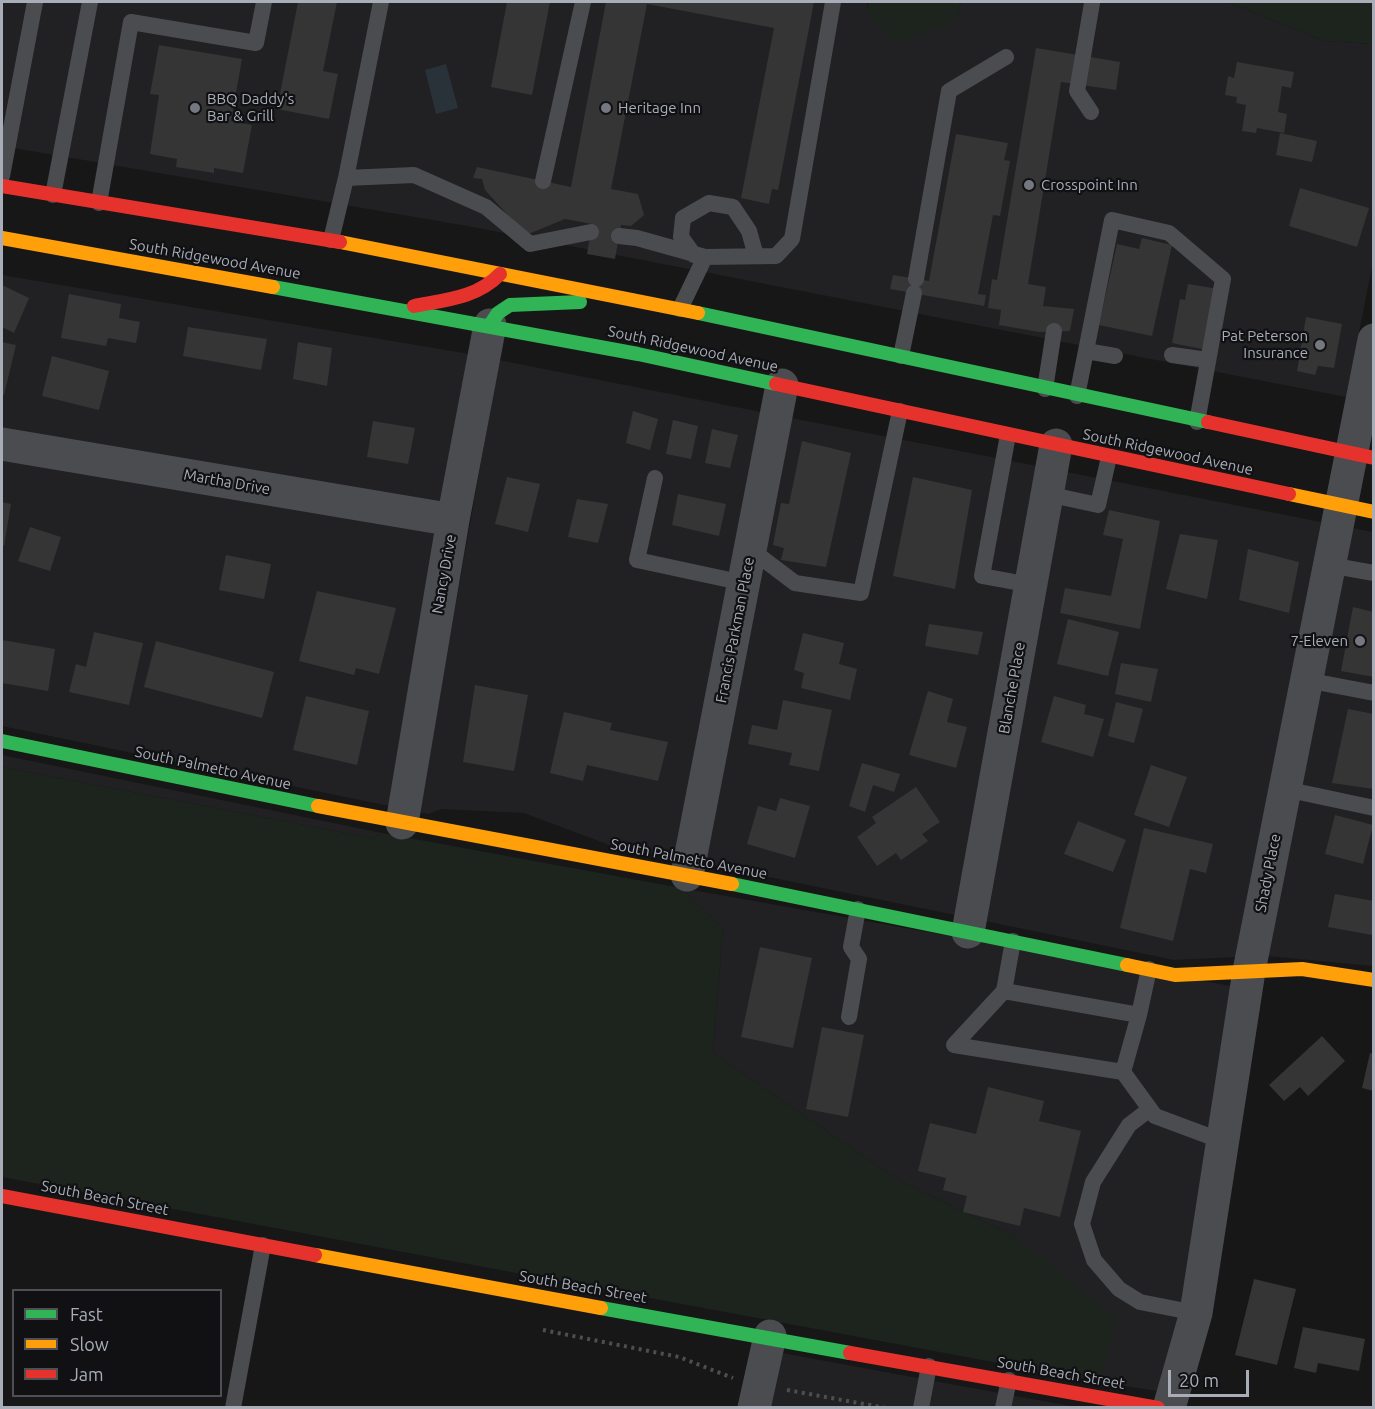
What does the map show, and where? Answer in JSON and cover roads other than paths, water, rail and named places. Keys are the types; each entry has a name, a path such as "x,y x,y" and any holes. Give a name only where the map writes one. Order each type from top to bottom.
{"main road":[{"path":"2,186 332,240 636,300 1362,456"},
{"name":"South Ridgewood Avenue","path":"2,238 490,326 782,385 1374,513"},
{"path":"398,309 477,293 491,286 500,274"},
{"path":"490,326 498,313 510,305 636,300"},
{"name":"South Palmetto Avenue","path":"2,741 402,823 858,909 1175,975 1302,969 1374,980"},
{"name":"South Beach Street","path":"2,1196 1158,1407"}],"street":[{"name":"Nancy Drive","path":"402,823 453,520 490,326"},
{"name":"Shady Place","path":"1169,1407 1196,1313 1249,971 1340,506 1362,456 1374,340"},
{"name":"Francis Parkman Place","path":"687,875 782,385"},
{"name":"Martha Drive","path":"2,444 453,520"},
{"name":"Blanche Place","path":"968,932 1056,445"},
{"path":"756,1396 770,1336"}],"lane":[{"path":"2,176 34,2"},
{"path":"53,195 90,2"},
{"path":"99,203 131,22 256,43 264,2"},
{"path":"332,240 381,2"},
{"path":"543,181 584,2"},
{"path":"619,236 637,238 700,256 776,256 792,239 833,2"},
{"path":"1091,112 1077,91 1092,3"},
{"path":"901,356 949,91 1006,57"},
{"path":"346,178 414,175 486,207 531,238 591,232"},
{"path":"700,256 681,237 683,218 709,202 733,207 749,231 756,256"},
{"path":"1077,396 1112,220 1169,233 1223,279 1197,422"},
{"path":"521,278 531,238"},
{"path":"680,309 700,256"},
{"path":"1045,389 1054,332"},
{"path":"1086,351 1115,356"},
{"path":"1172,355 1209,360"},
{"path":"750,549 795,583 861,593 900,411"},
{"path":"1008,435 982,576 1031,585"},
{"path":"1047,494 1098,505 1109,457"},
{"path":"655,478 637,560 744,583"},
{"path":"1329,564 1374,573"},
{"path":"1306,680 1374,693"},
{"path":"1285,789 1374,808"},
{"path":"849,1017 859,959 851,947 858,909"},
{"path":"1013,941 1004,991 954,1045 1123,1072 1155,1116 1222,1141"},
{"path":"1123,1072 1149,969"},
{"path":"1004,991 1138,1015"},
{"path":"1150,1109 1129,1125 1093,1182 1082,1224 1094,1260 1119,1288 1140,1302 1196,1313"},
{"path":"233,1407 263,1245"},
{"path":"921,1407 929,1365"},
{"path":"1003,1407 1009,1380"}],"place":[{"name":"BBQ Daddy's Bar & Grill","path":"195,108"},
{"name":"Heritage Inn","path":"606,108"},
{"name":"Crosspoint Inn","path":"1029,185"},
{"name":"Pat Peterson Insurance","path":"1320,345"},
{"name":"7-Eleven","path":"1360,641"}]}
